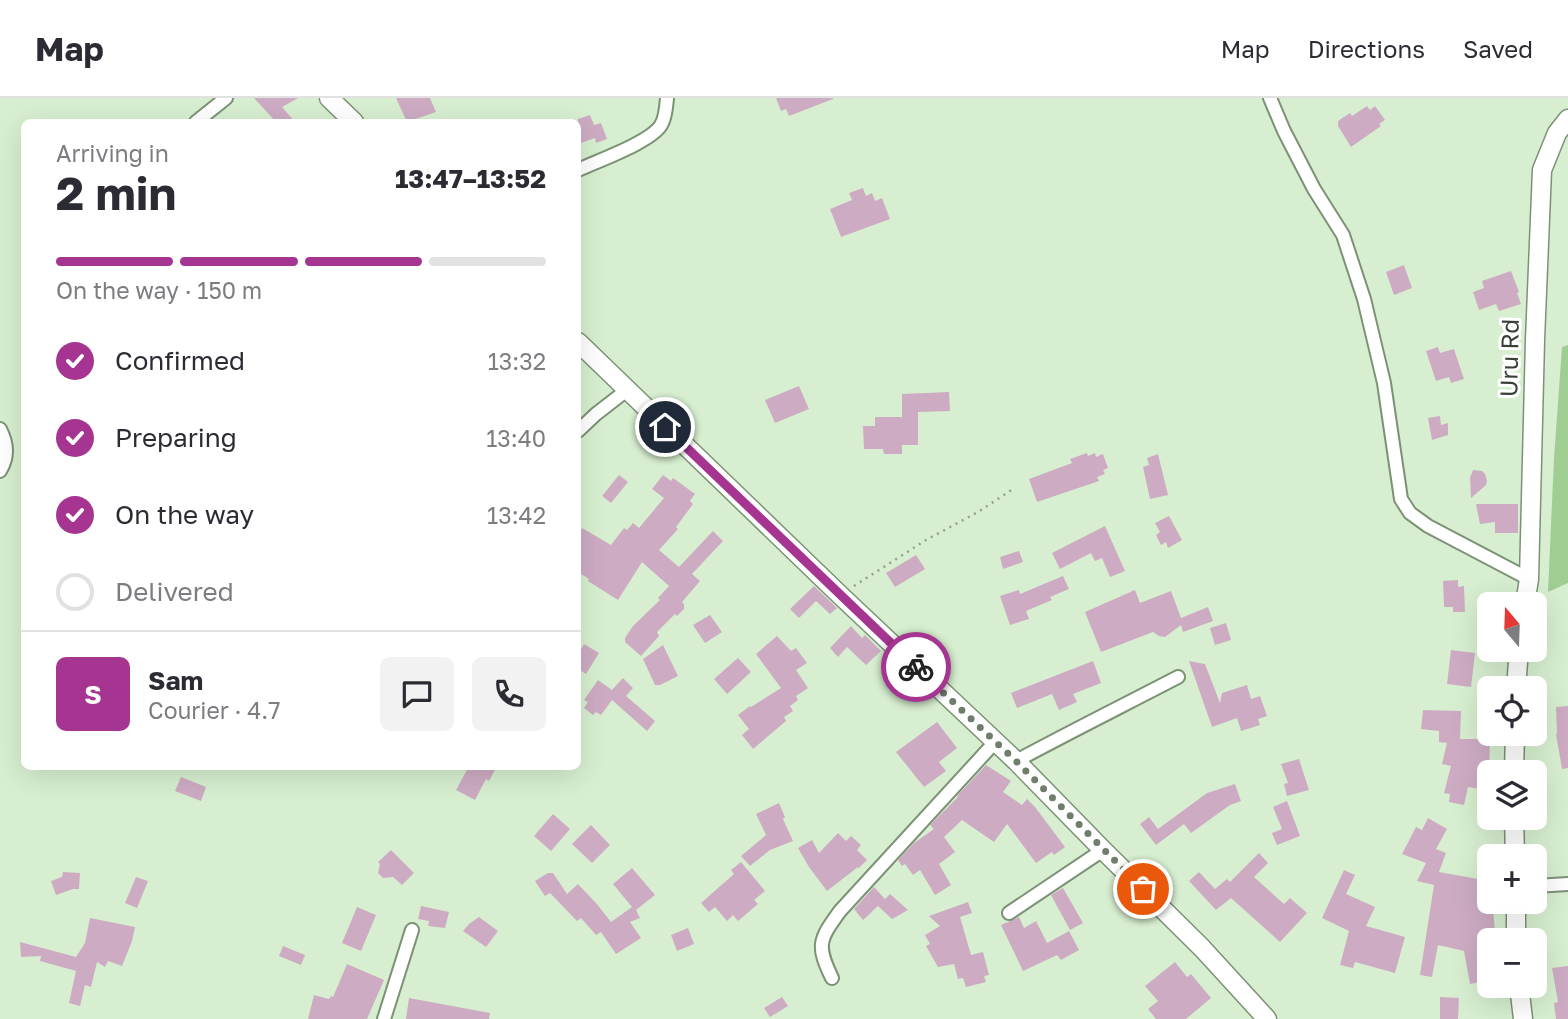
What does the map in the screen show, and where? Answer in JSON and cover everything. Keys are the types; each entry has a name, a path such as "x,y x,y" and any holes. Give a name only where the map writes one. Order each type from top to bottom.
{"street":[{"path":"201,119 226,98"},
{"path":"328,98 351,119"},
{"path":"581,169 656,132 663,123 667,98"},
{"path":"1270,98 1314,189 1343,235 1360,286 1384,383 1401,499 1410,513 1428,526 1529,579"},
{"name":"Uru Rd","path":"1527,592 1542,170 1557,133 1568,119"},
{"path":"581,345 996,741 1202,948 1267,1019"},
{"path":"581,428 627,390"},
{"path":"0,429 6,442 4,464 0,471"},
{"path":"1016,761 1178,677"},
{"path":"832,978 821,947 825,933 839,911 996,741"},
{"path":"1009,913 1103,850"},
{"path":"1547,885 1568,884"},
{"path":"384,1019 412,930"},
{"path":"1520,998 1523,1019"}],"path":[{"path":"840,595 1013,489"}],"green space":[{"path":"1568,345 1568,583 1548,592 1562,347"}],"building":[{"path":"254,98 298,98 282,107 292,119 273,119"},
{"path":"396,98 430,98 436,112 416,119 406,119"},
{"path":"776,98 833,99 789,116 786,109 781,111"},
{"path":"1367,106 1370,110 1375,106 1385,120 1379,124 1381,126 1351,147 1338,126 1338,121"},
{"path":"590,115 594,125 601,123 607,139 596,143 595,138 581,143 581,119 578,119"},
{"path":"863,188 866,196 872,193 875,201 882,198 890,219 841,237 830,209 852,200 849,193"},
{"path":"1404,265 1412,288 1394,295 1386,272"},
{"path":"1511,271 1521,304 1499,311 1496,304 1479,310 1473,292 1484,288 1482,281"},
{"path":"1438,347 1440,353 1454,349 1464,379 1451,383 1449,377 1436,381 1426,351"},
{"path":"799,386 809,409 775,423 765,400"},
{"path":"949,392 950,411 918,412 918,445 902,445 902,454 884,454 883,449 864,449 863,426 875,426 875,417 902,417 902,394"},
{"path":"1440,416 1441,425 1448,423 1448,435 1432,440 1428,418"},
{"path":"1087,453 1088,456 1095,453 1096,457 1103,454 1108,468 1103,470 1105,474 1097,477 1099,481 1037,502 1029,479 1072,463 1070,459"},
{"path":"1158,454 1168,495 1150,499 1143,467 1149,465 1147,458"},
{"path":"1473,470 1482,471 1487,481 1471,498 1470,478"},
{"path":"619,475 628,482 611,503 602,496"},
{"path":"663,475 671,481 673,478 695,494 690,501 693,504 676,527 678,529 659,550 679,567 713,531 723,541 692,574 700,581 682,602 684,609 657,632 659,636 641,656 625,642 625,638 633,626 660,600 658,598 669,586 642,562 618,600 588,581 589,579 581,574 581,530 582,528 611,545 624,528 627,530 633,523 639,528 664,498 652,489"},
{"path":"1476,504 1518,504 1518,533 1495,533 1495,522 1480,524"},
{"path":"1169,516 1182,540 1168,548 1166,542 1161,545 1156,535 1160,532 1155,523"},
{"path":"1105,526 1125,571 1110,577 1102,558 1095,561 1091,553 1060,569 1052,553"},
{"path":"1019,551 1023,562 1003,569 1000,557"},
{"path":"916,555 925,569 895,587 886,573"},
{"path":"1063,576 1069,589 1026,611 1029,619 1010,625 1000,596 1019,590 1020,594"},
{"path":"1458,580 1458,587 1464,586 1465,612 1453,612 1453,607 1444,607 1443,581"},
{"path":"814,586 837,608 830,614 816,601 799,618 790,609"},
{"path":"1135,590 1140,603 1171,591 1181,618 1208,607 1213,621 1183,632 1181,625 1165,637 1153,632 1101,652 1085,612"},
{"path":"710,615 722,632 705,643 693,625"},
{"path":"1226,623 1231,640 1215,645 1210,628"},
{"path":"851,626 862,638 865,635 881,651 866,665 847,647 838,657 830,648"},
{"path":"777,636 791,651 796,648 807,663 796,670 808,688 796,696 798,700 790,706 793,711 784,717 786,721 753,749 742,735 749,729 738,715 781,688 756,654"},
{"path":"584,644 599,653 586,674 581,671 581,649"},
{"path":"663,645 678,676 655,685 643,659"},
{"path":"1451,650 1475,653 1471,687 1447,684"},
{"path":"738,658 751,672 727,694 714,679"},
{"path":"1093,661 1101,683 1073,694 1077,702 1059,710 1052,694 1017,708 1011,693"},
{"path":"1189,661 1205,664 1220,703 1222,693 1247,685 1251,699 1260,696 1267,716 1258,719 1260,725 1241,731 1237,718 1212,727"},
{"path":"623,678 633,688 626,696 655,721 647,731 612,700 601,715 596,712 593,715 584,708 588,702 584,700 598,680 612,690"},
{"path":"1568,706 1568,768 1562,769 1556,734 1556,707"},
{"path":"1423,710 1461,711 1460,739 1477,739 1477,746 1490,746 1489,760 1477,760 1477,788 1468,787 1464,805 1449,802 1450,794 1444,793 1451,766 1442,764 1447,743 1439,742 1439,731 1421,729"},
{"path":"937,722 957,748 939,762 946,771 924,787 896,752"},
{"path":"1299,759 1309,790 1287,796 1284,784 1288,783 1281,764"},
{"path":"986,765 1011,781 1003,792 1022,805 1027,799 1065,847 1036,863 1007,824 994,842 962,820 944,837 955,852 939,864 951,885 935,895 920,870 913,875 905,864 902,866 898,860 914,843 934,829 930,825"},
{"path":"467,770 495,770 489,781 486,779 475,800 456,790"},
{"path":"181,777 206,787 201,801 175,791"},
{"path":"1235,784 1241,801 1230,805 1191,833 1184,824 1156,845 1140,824 1149,817 1158,829 1207,793"},
{"path":"1287,801 1300,836 1277,845 1272,833 1282,829 1273,807"},
{"path":"779,803 793,841 770,850 750,866 741,856 766,835 756,814"},
{"path":"553,814 570,829 551,851 534,836"},
{"path":"1428,818 1447,829 1436,849 1446,853 1439,872 1477,879 1477,914 1493,914 1495,928 1477,928 1477,983 1470,984 1464,951 1438,945 1432,977 1420,975 1434,885 1417,881 1426,863 1402,854 1416,827 1422,830"},
{"path":"591,825 610,845 592,863 572,844"},
{"path":"838,833 846,841 851,836 861,845 857,850 867,860 827,891 798,848 812,840 819,853"},
{"path":"391,850 414,873 402,885 393,877 383,878 378,873 378,862"},
{"path":"1259,853 1268,863 1254,877 1284,904 1290,898 1307,913 1280,942 1231,898 1216,910 1189,881 1199,872 1215,889 1227,879 1230,882"},
{"path":"741,862 765,891 754,900 758,904 738,921 733,915 727,921 715,907 709,912 701,903 734,874 731,870"},
{"path":"632,868 655,895 636,910 640,918 630,922 641,938 616,954 601,932 596,935 581,918 577,921 550,893 545,896 535,881 553,873 567,894 578,884 611,922 632,907 613,884"},
{"path":"1344,870 1355,875 1346,894 1375,907 1366,926 1405,937 1395,973 1355,962 1353,968 1340,965 1349,931 1322,918"},
{"path":"63,872 80,873 79,889 56,895 51,881 62,877"},
{"path":"136,877 148,881 137,908 125,903"},
{"path":"874,887 885,899 890,894 908,910 892,919 878,906 863,920 854,909"},
{"path":"1063,888 1083,923 1070,930 1051,895"},
{"path":"968,902 972,913 960,917 971,955 983,952 989,975 984,976 986,982 966,987 963,978 958,979 954,964 938,967 926,946 930,944 925,935 940,926 929,916"},
{"path":"421,906 449,912 445,928 428,926 429,921 418,919"},
{"path":"357,907 376,915 361,951 342,943"},
{"path":"479,917 498,931 486,947 463,931"},
{"path":"1019,917 1024,928 1036,921 1047,943 1069,931 1079,950 1061,960 1057,955 1023,971 1001,925"},
{"path":"90,918 135,927 122,966 108,961 105,967 97,962 91,987 85,985 80,1006 69,1003 76,971 40,961 41,956 21,957 20,942 76,957 85,943"},
{"path":"688,928 694,944 677,951 671,935"},
{"path":"283,946 305,955 301,965 279,956"},
{"path":"1175,962 1187,977 1191,974 1211,998 1186,1019 1156,1019 1148,1009 1158,1001 1145,986"},
{"path":"347,964 384,980 367,1019 308,1019 314,995 329,999 333,997"},
{"path":"1568,966 1568,1019 1556,1019 1554,1003 1558,1002 1552,968"},
{"path":"782,997 788,1006 770,1017 764,1008"},
{"path":"1440,997 1459,998 1458,1019 1440,1019"},
{"path":"409,998 490,1013 489,1019 406,1019"}],"way so far":[{"path":"916,667 1016,761 1143,889"}],"route":[{"path":"665,427 916,667"}]}
